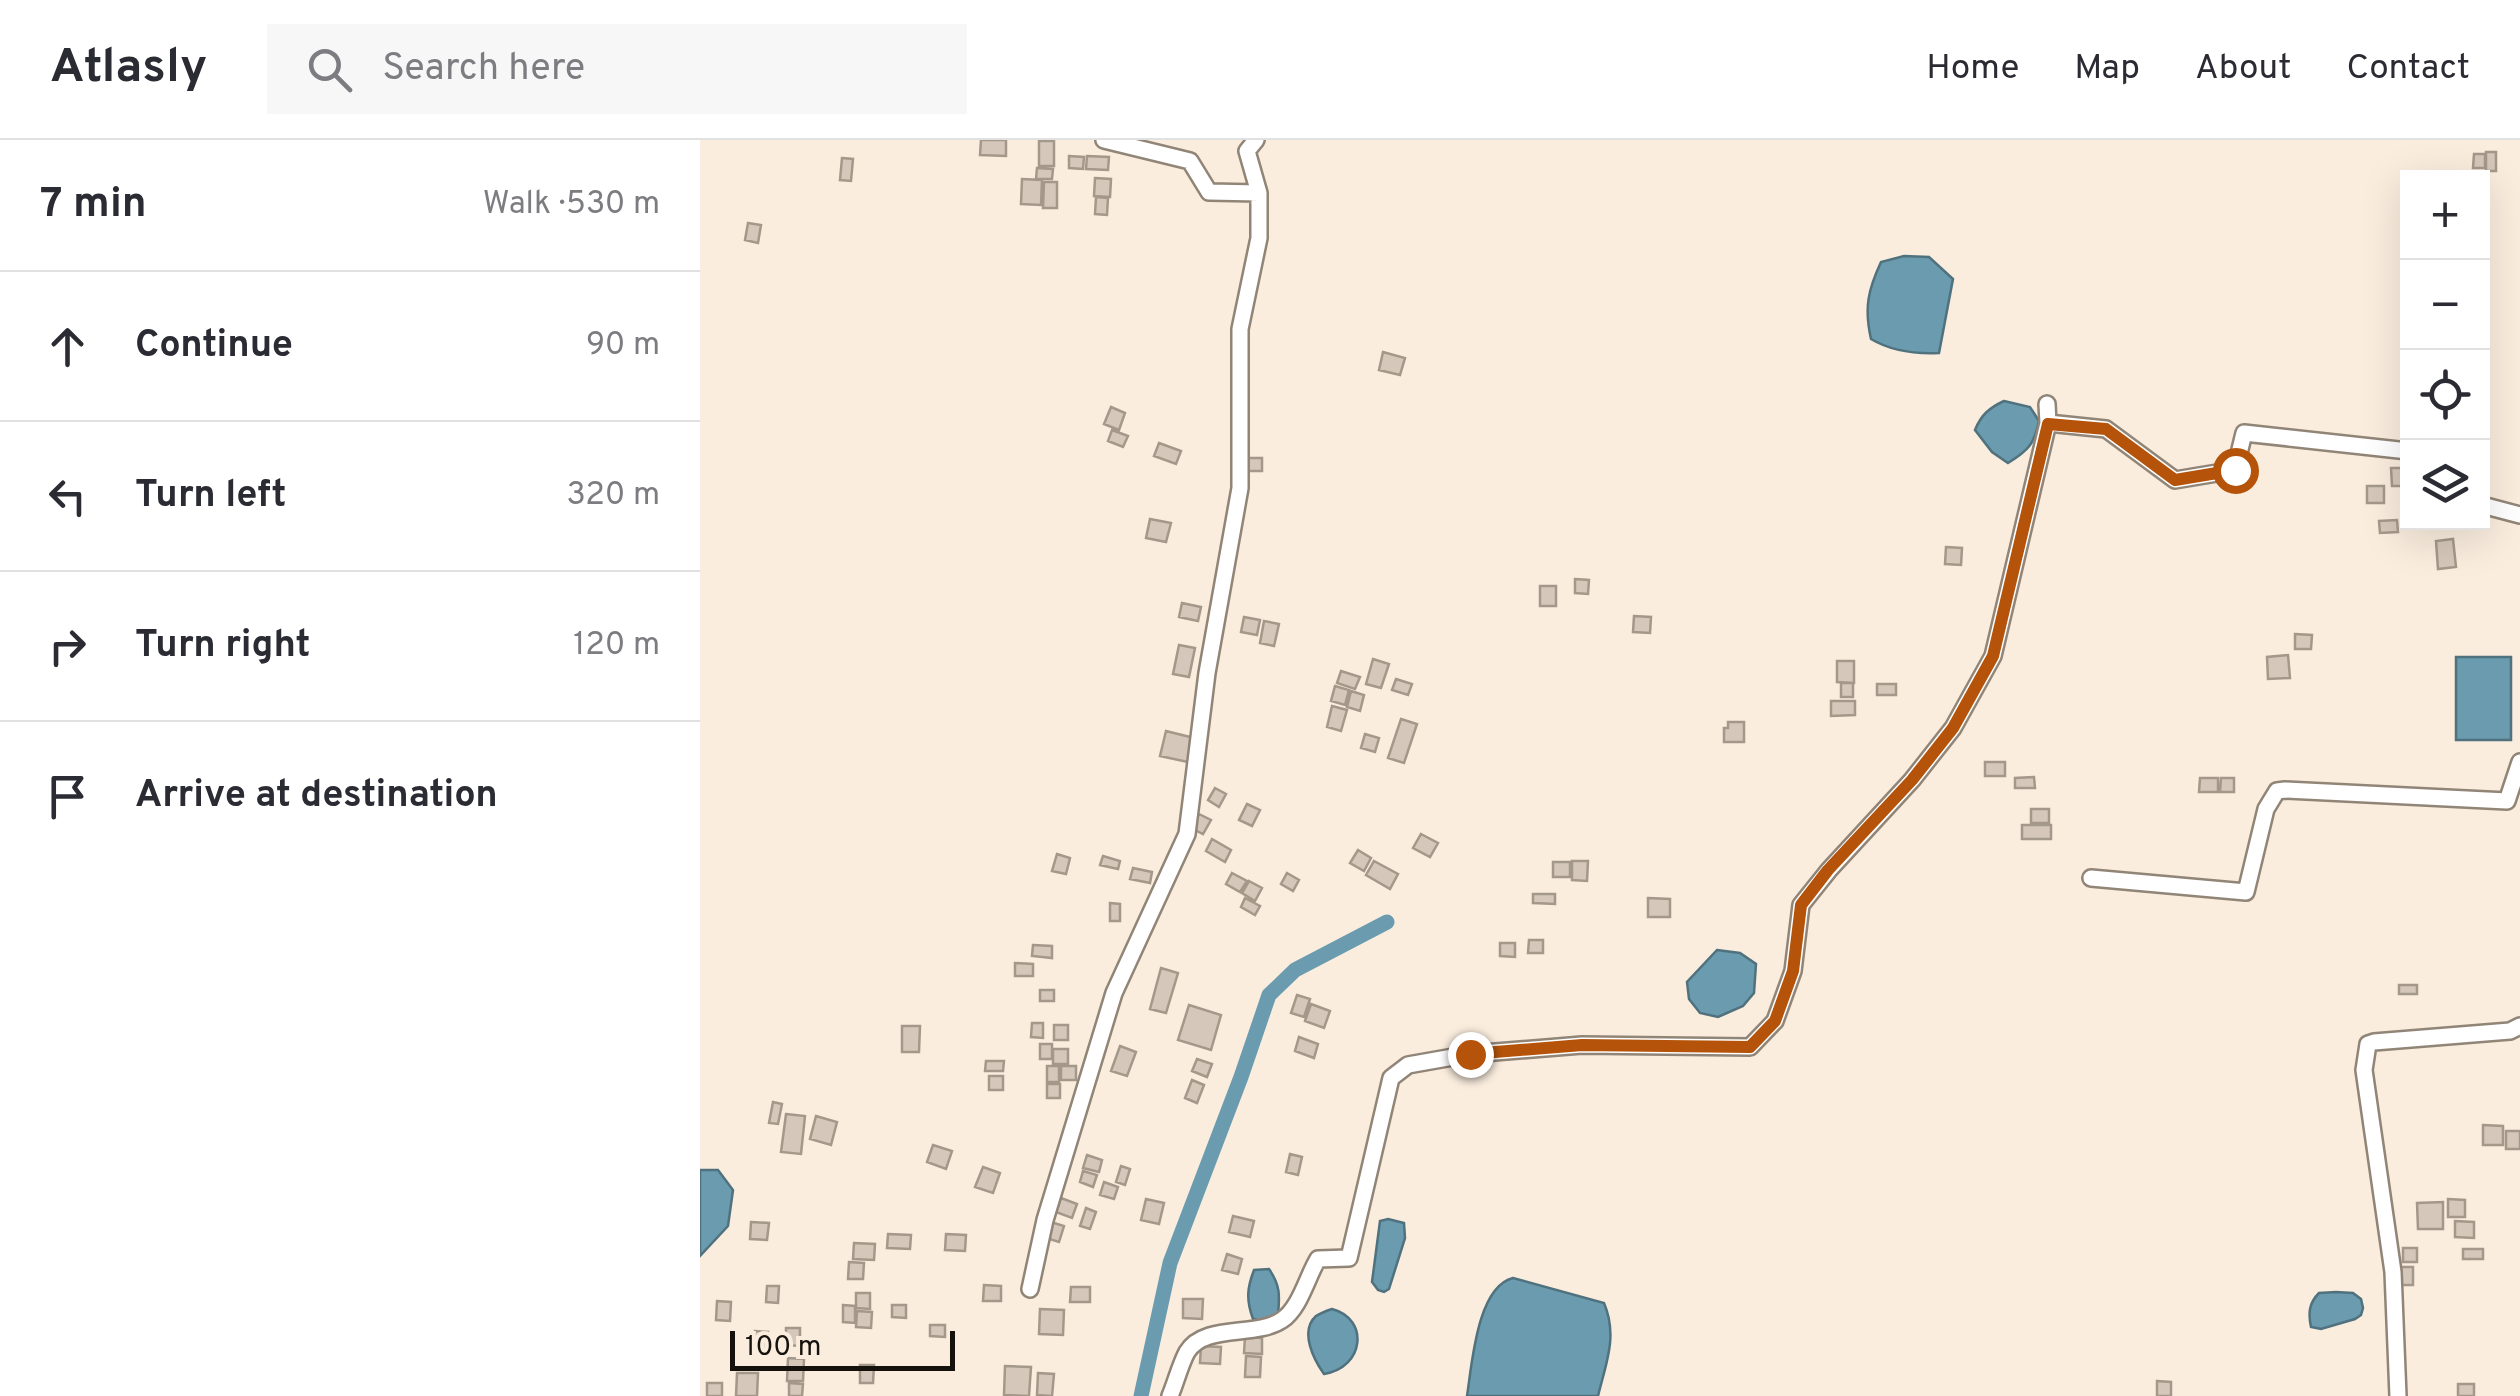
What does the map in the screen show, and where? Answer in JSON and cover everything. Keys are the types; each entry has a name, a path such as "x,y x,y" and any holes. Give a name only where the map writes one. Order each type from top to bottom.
{"street":[{"path":"1104,140 1190,161 1208,192 1259,192"},
{"path":"1030,1289 1045,1220 1114,992 1187,834 1207,673 1240,488 1240,329 1259,238 1259,192 1247,151 1256,140"},
{"path":"1170,1396 1188,1350 1202,1336 1254,1330 1282,1320 1295,1305 1318,1259 1350,1258 1390,1078 1408,1065 1470,1054 1582,1045 1750,1047 1775,1021 1793,971 1801,905 1953,728 1993,656 2048,424 2048,404"},
{"path":"2048,424 2106,429 2175,480 2235,470 2244,433 2400,450"},
{"path":"2490,507 2520,515"},
{"path":"2092,878 2246,892 2266,810 2277,791 2507,802 2520,762"},
{"path":"2398,1396 2393,1272 2364,1070 2368,1044 2510,1031 2520,1026"}],"water":[{"path":"1904,256 1929,257 1953,279 1939,353 1904,351 1871,339 1868,308 1877,272 1881,262"},
{"path":"2004,401 2030,407 2039,421 2030,446 2008,463 1992,452 1975,430 1986,412"},
{"path":"2456,657 2511,657 2511,740 2456,740"},
{"path":"1717,950 1740,953 1756,964 1754,993 1743,1006 1718,1017 1700,1013 1689,999 1687,982"},
{"path":"700,1170 718,1170 733,1190 728,1226 700,1256"},
{"path":"1380,1221 1404,1223 1405,1238 1389,1289 1384,1292 1372,1282"},
{"path":"1269,1269 1278,1290 1278,1314 1264,1321 1253,1319 1248,1300 1252,1276 1254,1270"},
{"path":"1513,1278 1604,1303 1610,1338 1598,1396 1467,1396 1484,1311 1501,1284"},
{"path":"2319,1293 2353,1293 2361,1299 2361,1315 2321,1329 2311,1327 2310,1308 2316,1297"},
{"path":"1332,1309 1352,1323 1357,1343 1347,1363 1324,1374 1308,1337 1316,1316"}],"building":[{"path":"981,140 1006,140 1006,156 980,155"},
{"path":"1039,141 1054,141 1054,166 1039,166"},
{"path":"2486,152 2496,152 2496,171 2486,170"},
{"path":"2474,154 2485,154 2485,168 2473,168"},
{"path":"1069,156 1084,157 1083,169 1069,168"},
{"path":"1087,156 1109,157 1108,170 1086,169"},
{"path":"842,158 853,159 851,181 840,180"},
{"path":"1037,168 1053,169 1052,179 1036,179"},
{"path":"1095,178 1111,179 1110,197 1094,196"},
{"path":"1022,179 1042,180 1041,205 1021,204"},
{"path":"1044,182 1057,182 1057,208 1043,208"},
{"path":"1096,197 1108,198 1107,215 1095,214"},
{"path":"748,223 761,225 758,243 745,240"},
{"path":"1383,352 1405,358 1400,375 1379,370"},
{"path":"1111,407 1125,413 1119,430 1104,424"},
{"path":"1112,430 1128,436 1123,447 1108,441"},
{"path":"1159,443 1181,451 1176,464 1154,456"},
{"path":"1247,458 1262,458 1262,471 1247,471"},
{"path":"2391,468 2400,468 2400,486 2392,486"},
{"path":"2367,486 2384,486 2384,503 2367,503"},
{"path":"1150,519 1171,523 1166,542 1146,538"},
{"path":"2397,520 2398,532 2380,533 2379,521"},
{"path":"2453,539 2456,567 2438,569 2436,541"},
{"path":"1946,547 1962,548 1961,565 1945,564"},
{"path":"1575,579 1589,580 1588,594 1575,593"},
{"path":"1540,586 1556,586 1556,606 1540,606"},
{"path":"1182,603 1201,607 1198,621 1179,617"},
{"path":"1634,616 1651,617 1650,633 1633,632"},
{"path":"1244,617 1260,620 1257,635 1241,632"},
{"path":"1264,621 1279,624 1274,646 1260,643"},
{"path":"2295,634 2312,635 2311,649 2295,649"},
{"path":"1179,645 1195,648 1189,677 1173,674"},
{"path":"2288,655 2290,678 2268,679 2267,657"},
{"path":"1373,659 1389,664 1381,688 1366,684"},
{"path":"1837,661 1854,661 1854,683 1837,682"},
{"path":"1341,671 1360,677 1355,689 1337,683"},
{"path":"1396,679 1412,684 1408,695 1392,690"},
{"path":"1841,683 1853,683 1853,697 1841,697"},
{"path":"1877,684 1896,684 1896,695 1877,695"},
{"path":"1335,686 1349,690 1345,705 1331,701"},
{"path":"1351,691 1364,695 1360,711 1347,707"},
{"path":"1831,701 1855,701 1855,715 1831,716"},
{"path":"1332,706 1347,710 1341,731 1327,727"},
{"path":"1401,719 1417,724 1404,763 1388,758"},
{"path":"1728,722 1744,722 1744,742 1724,742"},
{"path":"1166,731 1194,738 1188,762 1160,756"},
{"path":"1365,734 1379,738 1375,752 1361,748"},
{"path":"1985,762 2005,762 2005,776 1985,776"},
{"path":"2034,777 2035,788 2015,788 2015,778"},
{"path":"2200,778 2218,778 2218,792 2199,792"},
{"path":"2221,778 2234,778 2234,792 2220,792"},
{"path":"1215,788 1226,794 1219,807 1208,800"},
{"path":"1247,804 1260,810 1252,826 1239,820"},
{"path":"2031,809 2049,809 2049,823 2031,823"},
{"path":"1199,814 1211,820 1203,834 1191,828"},
{"path":"2022,825 2051,825 2051,839 2022,839"},
{"path":"1421,834 1438,843 1430,857 1413,848"},
{"path":"1212,839 1231,850 1225,862 1206,851"},
{"path":"1358,850 1371,858 1364,871 1350,863"},
{"path":"1057,854 1070,858 1066,874 1052,871"},
{"path":"1103,856 1120,861 1118,869 1100,865"},
{"path":"1374,861 1398,874 1390,889 1366,875"},
{"path":"1572,861 1588,861 1587,881 1572,880"},
{"path":"1553,862 1570,862 1570,877 1553,877"},
{"path":"1133,868 1152,872 1150,883 1130,879"},
{"path":"1232,873 1247,881 1240,892 1226,884"},
{"path":"1287,873 1299,880 1293,891 1281,884"},
{"path":"1249,881 1262,888 1255,901 1242,893"},
{"path":"1533,894 1555,894 1555,904 1533,903"},
{"path":"1245,898 1260,906 1255,915 1241,907"},
{"path":"1648,898 1670,899 1670,917 1648,917"},
{"path":"1110,903 1120,904 1120,921 1110,921"},
{"path":"1529,940 1543,940 1543,953 1528,953"},
{"path":"1500,943 1515,943 1515,957 1500,956"},
{"path":"1033,945 1052,946 1052,958 1032,956"},
{"path":"1015,963 1033,964 1033,976 1015,976"},
{"path":"1161,968 1178,973 1166,1013 1150,1009"},
{"path":"2399,985 2417,985 2417,994 2399,994"},
{"path":"1040,990 1054,990 1054,1001 1040,1001"},
{"path":"1297,995 1310,999 1304,1017 1291,1013"},
{"path":"1311,1004 1330,1011 1324,1028 1305,1021"},
{"path":"1189,1005 1221,1015 1211,1050 1178,1040"},
{"path":"1032,1023 1043,1023 1043,1038 1031,1037"},
{"path":"1054,1025 1068,1025 1068,1040 1054,1040"},
{"path":"902,1026 920,1026 919,1052 902,1052"},
{"path":"1299,1037 1318,1044 1314,1058 1295,1051"},
{"path":"1040,1044 1052,1044 1052,1059 1040,1059"},
{"path":"1120,1046 1136,1052 1127,1076 1111,1071"},
{"path":"1053,1049 1068,1049 1068,1064 1053,1064"},
{"path":"1197,1059 1212,1064 1207,1077 1192,1071"},
{"path":"986,1061 1004,1061 1003,1071 985,1071"},
{"path":"1047,1066 1059,1066 1059,1082 1047,1082"},
{"path":"1061,1066 1076,1066 1076,1080 1061,1080"},
{"path":"989,1076 1003,1076 1003,1090 989,1090"},
{"path":"1192,1080 1204,1085 1197,1103 1185,1098"},
{"path":"1047,1084 1060,1084 1060,1098 1047,1098"},
{"path":"773,1102 782,1104 778,1124 769,1123"},
{"path":"786,1114 805,1116 801,1154 781,1152"},
{"path":"816,1116 837,1122 831,1145 810,1139"},
{"path":"2483,1125 2503,1126 2503,1145 2483,1145"},
{"path":"2506,1131 2520,1131 2520,1149 2506,1149"},
{"path":"933,1145 952,1151 946,1169 927,1162"},
{"path":"1290,1154 1302,1157 1298,1175 1286,1172"},
{"path":"1087,1155 1102,1160 1099,1172 1083,1168"},
{"path":"1121,1166 1130,1169 1125,1185 1116,1182"},
{"path":"983,1167 1000,1173 993,1193 975,1187"},
{"path":"1083,1171 1097,1175 1093,1187 1080,1182"},
{"path":"1104,1182 1118,1187 1114,1199 1100,1195"},
{"path":"1061,1198 1077,1204 1072,1218 1056,1212"},
{"path":"1146,1199 1164,1203 1159,1224 1141,1220"},
{"path":"2448,1199 2465,1200 2465,1217 2448,1217"},
{"path":"2443,1202 2443,1229 2418,1229 2417,1203"},
{"path":"1086,1208 1096,1212 1090,1229 1080,1226"},
{"path":"1233,1216 1254,1221 1250,1237 1229,1232"},
{"path":"2455,1221 2474,1222 2474,1238 2455,1237"},
{"path":"751,1222 769,1223 767,1240 750,1239"},
{"path":"1051,1222 1064,1226 1059,1242 1046,1238"},
{"path":"888,1234 911,1235 910,1249 887,1248"},
{"path":"946,1234 966,1235 965,1251 945,1250"},
{"path":"854,1243 875,1244 874,1260 853,1259"},
{"path":"2403,1248 2417,1248 2417,1262 2403,1262"},
{"path":"2463,1249 2483,1249 2483,1259 2463,1259"},
{"path":"1227,1254 1242,1259 1238,1274 1222,1270"},
{"path":"849,1262 864,1263 863,1279 848,1279"},
{"path":"2398,1267 2413,1267 2413,1285 2398,1285"},
{"path":"984,1285 1001,1286 1001,1301 983,1301"},
{"path":"767,1286 779,1286 778,1303 766,1302"},
{"path":"1071,1287 1090,1287 1090,1302 1070,1302"},
{"path":"856,1293 870,1293 870,1309 856,1308"},
{"path":"1183,1299 1203,1299 1202,1319 1183,1318"},
{"path":"717,1301 731,1302 730,1321 716,1320"},
{"path":"843,1305 855,1306 855,1323 843,1322"},
{"path":"892,1305 906,1305 906,1318 892,1317"},
{"path":"1040,1309 1064,1310 1063,1335 1039,1334"},
{"path":"857,1311 872,1312 871,1328 856,1327"},
{"path":"930,1325 945,1325 945,1337 930,1336"},
{"path":"786,1328 800,1328 800,1346 786,1345"},
{"path":"755,1331 768,1332 767,1349 754,1348"},
{"path":"1245,1337 1262,1338 1262,1354 1244,1353"},
{"path":"1201,1346 1221,1347 1220,1364 1200,1363"},
{"path":"1246,1356 1261,1357 1260,1377 1245,1377"},
{"path":"788,1358 804,1359 803,1381 787,1381"},
{"path":"860,1365 874,1365 873,1383 860,1383"},
{"path":"1005,1366 1031,1367 1029,1396 1004,1395"},
{"path":"737,1373 758,1373 757,1396 736,1396"},
{"path":"1038,1373 1054,1374 1052,1396 1037,1395"},
{"path":"2157,1381 2171,1382 2171,1396 2157,1396"},
{"path":"707,1383 722,1383 722,1396 707,1396"},
{"path":"789,1383 803,1384 802,1396 789,1396"},
{"path":"2458,1384 2474,1384 2474,1396 2458,1396"}],"waterway":[{"path":"1141,1396 1170,1263 1269,995 1295,970 1387,922"}],"route":[{"path":"1470,1054 1582,1045 1750,1047 1775,1021 1793,971 1801,905 1953,728 1993,656 2048,424 2106,429 2175,480 2235,470"}]}
